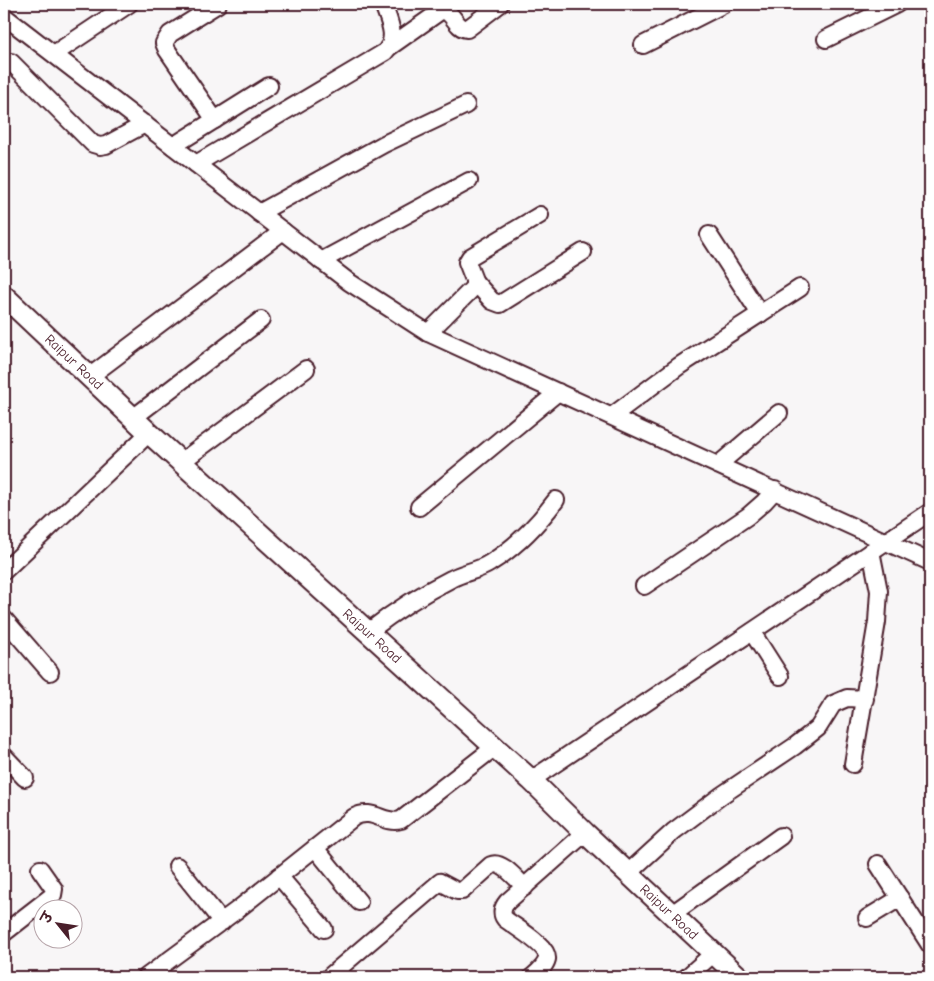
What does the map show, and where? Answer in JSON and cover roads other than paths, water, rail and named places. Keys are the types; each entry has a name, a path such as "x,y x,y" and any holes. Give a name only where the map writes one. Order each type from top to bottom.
{"main road":[{"name":"Raipur Road","path":"4,296 149,433 531,780 739,977"}],"street":[{"path":"54,54 130,4"},
{"path":"215,120 164,43 170,34 218,4"},
{"path":"196,164 365,65 442,10 449,13 460,27 467,29 500,4"},
{"path":"643,45 724,4"},
{"path":"826,40 897,4"},
{"path":"388,6 393,37 388,48"},
{"path":"4,16 349,282 428,333 930,562"},
{"path":"11,62 93,144 106,145 145,124"},
{"path":"173,146 269,86"},
{"path":"259,213 384,144 466,105"},
{"path":"321,261 469,181"},
{"path":"540,215 470,257 467,262 475,282 492,301 500,304 583,252"},
{"path":"89,377 283,231"},
{"path":"709,235 760,314"},
{"path":"428,333 471,291 475,282"},
{"path":"612,416 679,366 800,288"},
{"path":"134,418 261,320"},
{"path":"181,462 306,369"},
{"path":"419,507 558,392"},
{"path":"718,464 779,413"},
{"path":"4,571 149,433"},
{"path":"644,586 748,516 775,490"},
{"path":"368,632 408,602 454,577 492,562 538,523 556,500"},
{"path":"531,780 930,512"},
{"path":"853,764 865,699 879,602 878,584 871,551"},
{"path":"4,619 50,672"},
{"path":"752,632 780,676"},
{"path":"628,873 674,830 818,728 833,704 847,698 865,699"},
{"path":"146,977 222,922 354,817 363,813 393,822 405,818 494,747"},
{"path":"4,756 25,778"},
{"path":"532,977 542,968 547,958 546,954 540,945 506,919 502,913 506,902 585,833"},
{"path":"672,914 781,836"},
{"path":"315,848 359,902"},
{"path":"330,976 440,882 456,891 462,891 491,865 496,863 525,887"},
{"path":"878,864 930,944"},
{"path":"177,866 222,922"},
{"path":"4,933 53,894 54,889 40,869"},
{"path":"280,876 324,928"},
{"path":"866,918 900,898"},
{"path":"687,977 714,954"}]}
